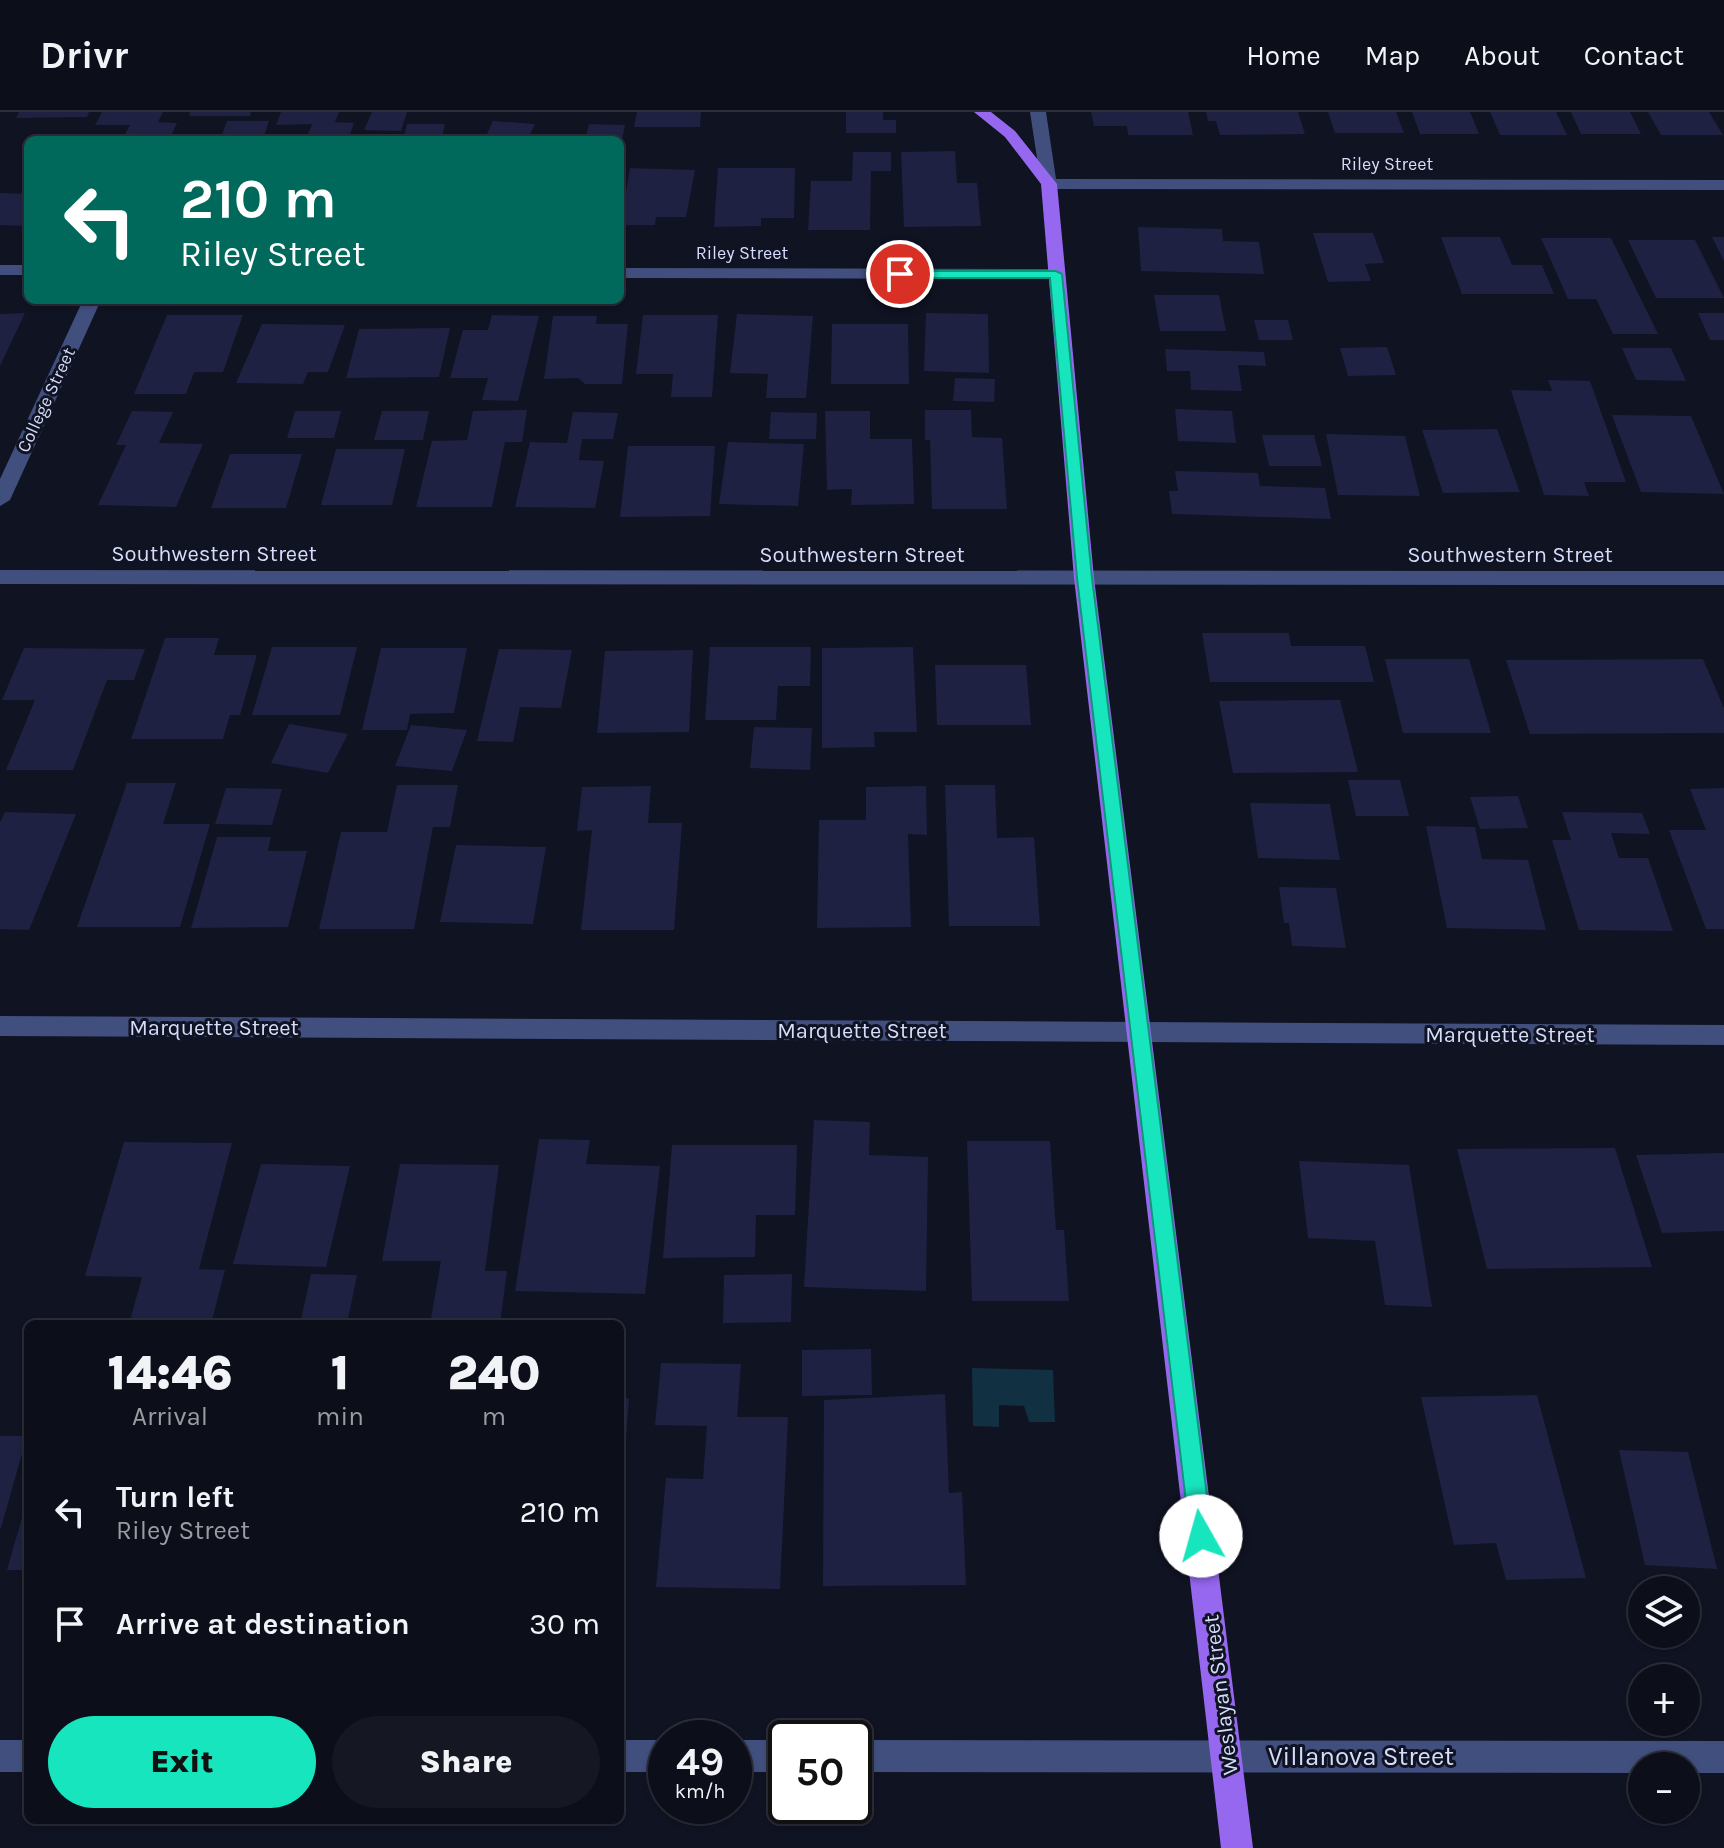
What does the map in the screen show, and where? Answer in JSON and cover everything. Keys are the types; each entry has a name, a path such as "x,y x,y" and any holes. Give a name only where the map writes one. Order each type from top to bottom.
{"main road":[{"path":"982,112 1010,134 1049,184"},
{"name":"Weslayan Street","path":"1049,184 1084,578 1237,1848"}],"street":[{"name":"Weslayan Street","path":"1038,112 1049,184"},
{"name":"Riley Street","path":"1049,184 1724,185"},
{"path":"0,270 24,270"},
{"name":"Riley Street","path":"624,273 1056,274"},
{"name":"College Street","path":"0,500 90,304"},
{"name":"Southwestern Street","path":"0,577 1724,578"},
{"name":"Marquette Street","path":"0,1026 1724,1035"},
{"path":"0,1756 24,1756"},
{"path":"624,1756 648,1756"},
{"name":"Villanova Street","path":"872,1756 1724,1757"}],"water":[{"path":"972,1368 1053,1370 1055,1422 1029,1422 1024,1406 999,1405 999,1427 973,1426"}],"building":[{"path":"19,112 89,112 87,117 16,118"},
{"path":"102,112 163,112 158,122 177,123 171,136 124,136 130,125 95,125"},
{"path":"190,112 251,112 250,116 189,116"},
{"path":"281,112 339,112 335,122 354,123 349,136 308,136 312,124 276,125"},
{"path":"372,112 407,112 401,131 364,130"},
{"path":"637,112 701,112 700,127 634,127"},
{"path":"846,112 883,112 883,120 896,120 896,133 846,133"},
{"path":"1091,112 1188,112 1193,135 1128,135 1127,126 1094,126"},
{"path":"1206,112 1298,112 1305,134 1220,135 1216,121 1208,121"},
{"path":"1328,112 1396,112 1404,133 1335,133"},
{"path":"1412,112 1470,112 1479,134 1420,134"},
{"path":"1490,112 1556,112 1567,135 1500,135"},
{"path":"1571,112 1630,112 1641,134 1581,134"},
{"path":"1648,112 1709,112 1723,135 1661,135"},
{"path":"227,121 269,121 264,136 221,136"},
{"path":"493,121 535,124 529,136 486,136"},
{"path":"407,124 445,124 442,136 404,136"},
{"path":"589,124 625,125 623,136 586,136"},
{"path":"955,151 957,183 977,183 981,226 904,227 901,152"},
{"path":"853,152 891,152 891,171 871,171 870,230 808,230 811,181 852,181"},
{"path":"630,168 695,170 686,217 656,217 655,225 624,225"},
{"path":"718,168 795,168 794,218 761,218 761,226 714,227"},
{"path":"0,193 24,194 23,226 0,225"},
{"path":"1138,227 1222,229 1223,241 1259,242 1264,274 1141,271"},
{"path":"1313,233 1373,233 1384,263 1365,264 1371,281 1328,282"},
{"path":"1441,237 1500,237 1512,265 1542,265 1554,294 1462,294"},
{"path":"1712,237 1724,237 1724,261"},
{"path":"1541,238 1611,238 1658,334 1613,334 1596,299 1568,299"},
{"path":"1628,240 1695,240 1724,298 1656,298"},
{"path":"1154,295 1219,295 1226,331 1160,331"},
{"path":"25,313 0,366 0,314"},
{"path":"926,313 988,314 989,373 924,371"},
{"path":"1698,313 1724,313 1724,340 1710,340"},
{"path":"737,314 813,316 806,398 766,398 768,374 730,373"},
{"path":"167,315 243,315 223,372 194,372 186,394 134,394"},
{"path":"492,315 539,316 518,401 482,400 488,378 450,378 463,330 488,330"},
{"path":"643,315 718,315 712,397 671,397 673,374 636,374"},
{"path":"553,316 597,316 596,324 628,324 622,384 585,384 578,378 544,379"},
{"path":"1254,320 1288,320 1293,340 1259,340"},
{"path":"262,324 345,325 328,372 308,372 303,384 236,383"},
{"path":"832,324 908,324 909,384 831,384"},
{"path":"450,328 439,377 346,378 359,329"},
{"path":"1387,347 1396,375 1348,376 1340,348"},
{"path":"1622,348 1671,348 1686,381 1636,380"},
{"path":"1165,349 1264,352 1266,366 1238,365 1242,391 1191,390 1190,371 1167,371"},
{"path":"955,378 995,379 994,402 953,401"},
{"path":"1548,380 1590,381 1626,482 1584,482 1589,496 1544,495 1511,390 1552,391"},
{"path":"1175,409 1232,411 1236,443 1178,441"},
{"path":"527,410 522,442 505,442 492,507 416,507 432,441 467,440 473,411"},
{"path":"925,410 971,410 972,437 1002,438 1007,509 932,509 930,440 925,440"},
{"path":"132,411 173,412 159,443 203,444 176,507 98,505 126,445 116,445"},
{"path":"295,411 341,411 334,438 287,438"},
{"path":"382,411 429,411 423,440 374,440"},
{"path":"825,411 870,411 870,439 912,439 914,504 851,505 852,489 827,490"},
{"path":"573,412 618,413 613,439 582,439 579,460 604,461 595,508 515,507 530,442 567,443"},
{"path":"771,412 817,413 816,439 769,439"},
{"path":"1612,415 1691,416 1724,494 1641,492"},
{"path":"1497,429 1520,492 1443,493 1422,430"},
{"path":"1326,434 1405,436 1420,496 1338,495"},
{"path":"1262,435 1314,435 1322,466 1269,466"},
{"path":"728,442 804,444 798,506 719,504"},
{"path":"628,446 715,446 710,516 620,517"},
{"path":"336,449 405,449 392,505 321,505"},
{"path":"230,454 302,454 286,508 211,508"},
{"path":"1175,471 1258,473 1260,486 1325,488 1331,519 1172,514 1169,491 1178,491"},
{"path":"1202,633 1289,633 1291,646 1365,646 1374,682 1210,682"},
{"path":"165,638 219,638 214,655 257,655 240,715 230,715 223,739 131,739"},
{"path":"272,647 357,647 340,715 252,715"},
{"path":"710,647 811,647 810,686 778,686 776,720 705,720"},
{"path":"913,647 917,732 874,732 875,747 822,748 822,648"},
{"path":"24,648 145,649 134,680 107,680 73,770 6,770 35,700 2,700"},
{"path":"381,648 467,648 454,713 410,714 407,730 362,730"},
{"path":"499,649 572,650 561,708 520,707 513,742 477,741"},
{"path":"693,650 689,732 597,733 605,651"},
{"path":"1385,659 1469,659 1491,733 1403,733"},
{"path":"1703,659 1724,708 1724,733 1530,734 1506,660"},
{"path":"935,665 1026,665 1031,725 937,725"},
{"path":"1340,700 1358,772 1233,773 1219,701"},
{"path":"289,724 348,734 328,773 271,763"},
{"path":"411,725 467,730 452,771 395,766"},
{"path":"754,727 812,728 810,770 750,768"},
{"path":"1348,780 1400,780 1409,816 1356,816"},
{"path":"127,783 176,783 163,824 210,824 180,927 77,927"},
{"path":"397,785 458,785 450,827 433,827 414,929 319,929 341,832 387,832"},
{"path":"945,785 995,785 997,838 1034,837 1040,926 949,926"},
{"path":"651,786 648,823 682,823 674,930 581,930 592,830 577,831 582,787"},
{"path":"926,786 927,835 908,834 911,927 817,928 819,820 866,820 866,787"},
{"path":"226,788 282,789 272,825 215,824"},
{"path":"1724,788 1724,929 1706,929 1669,830 1706,830 1690,789"},
{"path":"1518,796 1528,828 1480,829 1470,797"},
{"path":"1250,803 1330,804 1340,860 1258,858"},
{"path":"5,812 76,814 29,930 0,929 0,822"},
{"path":"1562,812 1642,813 1650,834 1611,833 1619,858 1648,858 1673,931 1579,930 1552,840 1571,840"},
{"path":"1426,826 1475,827 1482,859 1528,860 1546,930 1447,928"},
{"path":"217,837 271,837 268,851 307,851 288,927 191,928"},
{"path":"456,845 546,847 533,924 440,922"},
{"path":"1279,887 1336,888 1346,948 1292,946 1289,923 1284,923"},
{"path":"814,1120 870,1122 869,1155 928,1157 926,1291 804,1287"},
{"path":"539,1139 590,1140 586,1164 660,1166 645,1294 515,1291"},
{"path":"967,1141 1050,1141 1056,1230 1064,1230 1069,1301 972,1301"},
{"path":"124,1142 232,1143 199,1269 225,1270 212,1320 130,1320 142,1277 85,1276"},
{"path":"672,1145 797,1145 795,1215 756,1215 755,1257 663,1258"},
{"path":"1615,1148 1652,1267 1487,1269 1457,1149"},
{"path":"1724,1153 1724,1231 1662,1233 1636,1155"},
{"path":"1299,1161 1409,1165 1432,1307 1385,1305 1375,1241 1308,1238"},
{"path":"261,1164 350,1166 326,1267 233,1264"},
{"path":"400,1164 499,1165 485,1271 507,1271 501,1320 431,1320 441,1261 382,1261"},
{"path":"311,1274 357,1275 348,1320 301,1320"},
{"path":"792,1274 791,1322 723,1323 724,1275"},
{"path":"871,1349 872,1395 802,1396 802,1350"},
{"path":"661,1363 741,1364 737,1417 788,1417 780,1589 656,1587 666,1478 703,1479 707,1426 655,1425"},
{"path":"945,1394 949,1493 962,1492 966,1585 823,1586 824,1400"},
{"path":"1537,1395 1586,1578 1506,1580 1496,1543 1454,1545 1421,1397"},
{"path":"629,1398 624,1467 624,1399"},
{"path":"0,1436 24,1436 24,1447 0,1528"},
{"path":"1619,1450 1688,1452 1717,1569 1645,1565"},
{"path":"24,1510 24,1570 7,1570"}],"route":[{"path":"900,274 1056,274 1084,578 1201,1536"}]}
